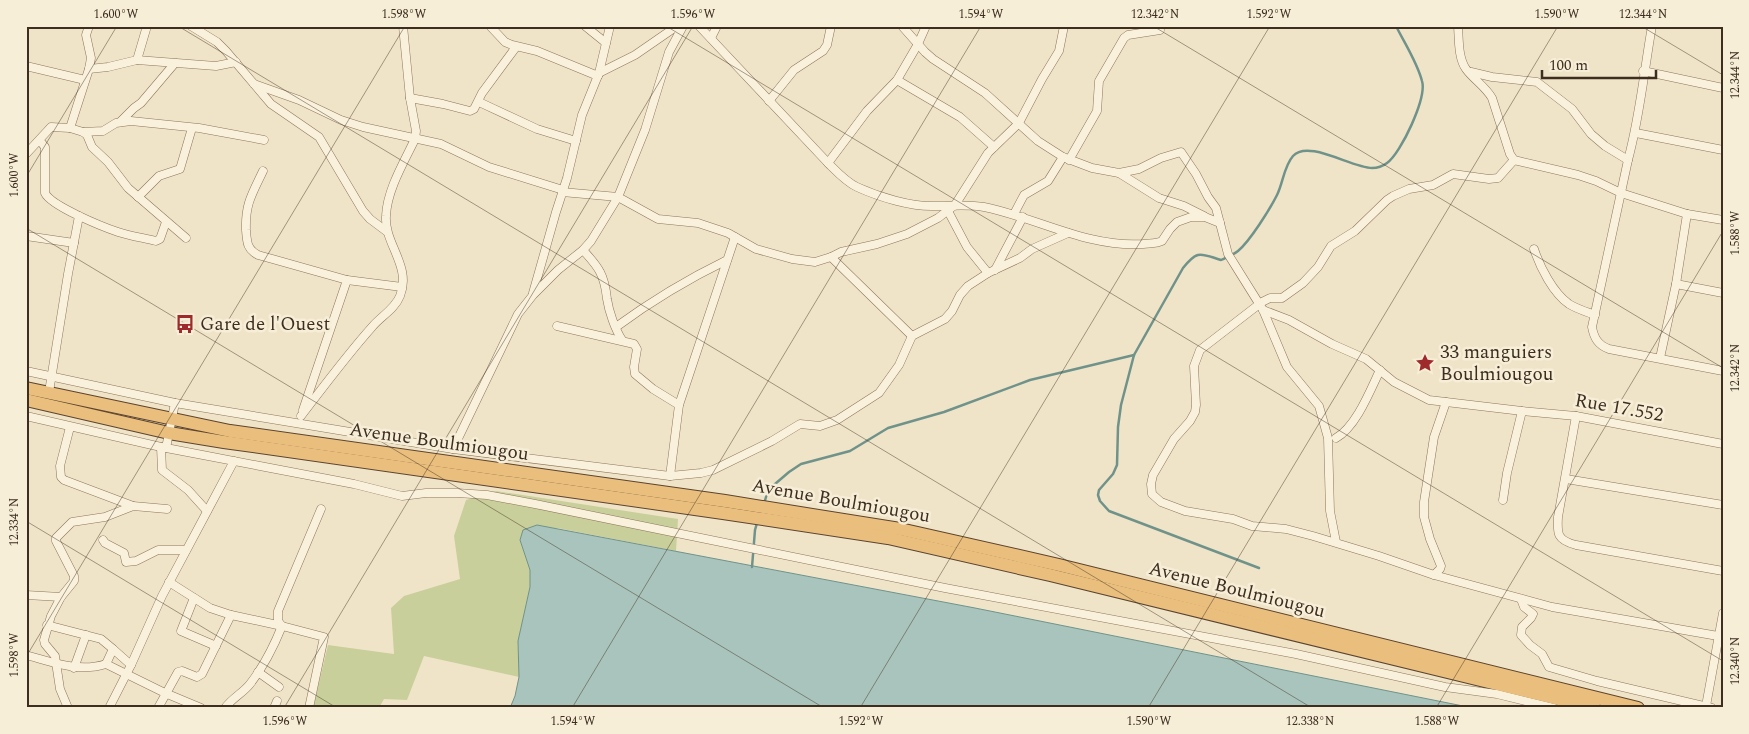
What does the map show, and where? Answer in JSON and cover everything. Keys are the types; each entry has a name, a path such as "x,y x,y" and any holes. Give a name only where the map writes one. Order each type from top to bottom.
{"highway":[{"name":"Avenue Boulmiougou","path":"26,388 230,431 785,516 900,529 963,542 1638,708"},
{"name":"Avenue Boulmiougou","path":"26,400 169,432 224,442 478,479 724,507"},
{"name":"Avenue Boulmiougou","path":"785,516 1023,568 1594,708"}],"street":[{"path":"70,128 91,58 86,35 88,26"},
{"path":"137,60 147,26"},
{"path":"192,26 217,42 270,104 319,136 363,211 386,231"},
{"path":"299,420 372,327 400,297 402,287 400,261 386,231 386,216 388,201 415,138 415,122 410,98 403,26"},
{"path":"490,26 506,42 554,57 598,74 635,55 677,26"},
{"path":"585,26 606,43"},
{"path":"533,294 563,191 582,115 598,74 610,26"},
{"path":"452,449 518,314 533,294 558,270 583,250 598,231 618,197 645,130 670,52 683,26"},
{"path":"699,26 828,164 848,182 857,187 904,202 934,206 981,207 1014,214 1068,233 1124,245 1158,243 1164,239 1170,229 1178,222 1191,217 1205,217"},
{"path":"711,38 717,26"},
{"path":"769,101 796,69 823,51 827,45 831,26"},
{"path":"902,26 933,59 985,93 1038,141 1066,158 1106,172 1119,173 1139,169 1161,158 1181,152 1216,208 1228,254 1261,307 1287,367 1318,406 1332,438 1329,447 1330,511 1336,542"},
{"path":"828,164 866,111 897,80 926,26"},
{"path":"254,84 299,100 341,120 363,127 441,144 489,167 563,191 618,197 658,220 698,223 719,229 756,249 792,259 815,262 841,252 877,244 907,234 938,218 955,205 994,147 1019,123 1059,51 1064,26"},
{"path":"1458,26 1463,64 1489,92 1510,154 1514,160 1578,175 1621,193 1687,214 1723,220"},
{"path":"1652,26 1636,133 1628,160 1592,327 1593,333 1602,347 1723,371"},
{"path":"1014,214 1024,195 1048,181 1066,158 1097,111 1099,81 1124,38 1128,35 1160,30"},
{"path":"410,98 470,111 479,102 482,93 516,46"},
{"path":"89,69 108,67 137,60 216,66 236,62"},
{"path":"26,154 51,127 70,128 84,132 103,131 120,122 141,103 175,63"},
{"path":"26,66 85,80"},
{"path":"1467,70 1492,77 1537,82 1572,109 1592,134 1605,146 1628,160"},
{"path":"1644,71 1723,88"},
{"path":"897,80 960,117 994,147"},
{"path":"479,102 537,129 576,141"},
{"path":"120,122 192,128 264,140"},
{"path":"138,197 159,176 180,168 192,128"},
{"path":"84,132 92,147 108,162 128,188 186,238"},
{"path":"1636,133 1723,150"},
{"path":"40,141 45,147 44,177 46,196 80,216 119,232 156,241 160,240 166,222"},
{"path":"1514,160 1498,178 1489,179 1453,174 1433,185 1409,189 1393,196 1383,203 1355,231 1332,246 1318,267 1303,283 1282,298 1270,298 1261,307 1200,350 1194,366 1195,412 1190,421 1174,439 1157,468 1152,479 1152,494 1160,502 1185,511 1233,520 1252,526 1286,530 1336,542 1434,575 1552,607 1718,636"},
{"path":"263,171 248,201 246,213 247,244 250,251 258,255 347,280 402,287"},
{"path":"1119,173 1159,198 1184,206 1220,223"},
{"path":"948,211 967,247 991,271"},
{"path":"1660,358 1676,284 1687,214"},
{"path":"49,392 80,216"},
{"path":"991,271 1023,217"},
{"path":"26,371 175,403 299,420 452,449 670,476 701,473 713,470 772,442 800,424 820,426 837,420 878,393 899,365 912,336 945,320 964,290 991,271 1068,233"},
{"path":"26,236 74,243"},
{"path":"670,476 679,405 735,237"},
{"path":"1534,249 1538,262 1555,289 1566,302 1571,306 1595,314"},
{"path":"583,250 602,275 616,327 622,340"},
{"path":"831,257 912,336"},
{"path":"616,327 698,274 727,260"},
{"path":"299,420 347,280"},
{"path":"1676,284 1723,293"},
{"name":"Rue 17.552","path":"1261,307 1290,320 1332,344 1366,359 1394,382 1429,400 1576,416 1723,444"},
{"path":"557,326 622,340 636,346 635,374 653,389 679,405"},
{"path":"1332,438 1342,435 1356,417 1380,370"},
{"path":"1434,575 1440,570 1441,566 1439,557 1430,539 1424,517 1424,502 1434,437 1446,402"},
{"path":"175,403 164,447 162,470 188,490 207,511"},
{"path":"1502,500 1522,411"},
{"path":"26,416 164,447 354,484 402,496 426,492 457,493 487,495 536,504 945,588 1296,654 1445,687 1497,694 1554,708"},
{"path":"1576,416 1558,517 1558,532 1565,541 1576,545 1723,571"},
{"path":"70,427 60,466 61,477 64,480 133,506 167,509"},
{"path":"109,708 169,582 234,461"},
{"path":"1566,479 1723,505"},
{"path":"68,708 60,689 54,654 45,644 44,640 47,625 61,597 74,581 74,576 56,541 58,535 72,522 105,516 133,506"},
{"path":"282,626 278,621 278,611 321,509"},
{"path":"103,540 124,553 126,562 136,561 158,550 186,550"},
{"path":"169,582 210,608 231,615 324,637 308,708"},
{"path":"26,595 61,597"},
{"path":"194,598 181,631 216,646"},
{"path":"1522,599 1524,607 1533,614 1532,618 1522,627 1521,635 1542,654 1549,667 1597,681 1709,707 1718,636 1723,614"},
{"path":"158,708 178,672 182,671 197,677 202,674 231,615"},
{"path":"47,625 105,641 131,665"},
{"path":"225,708 232,699 250,684 272,650 282,626"},
{"path":"74,668 86,635"},
{"path":"106,664 112,649"},
{"path":"26,655 74,668 106,664 126,675 201,708"},
{"path":"258,672 278,687"}],"green space":[{"path":"496,491 678,519 676,551 557,528 520,540 530,570 530,587 518,641 519,677 424,656 407,700 384,699 379,708 313,708 328,645 394,654 391,608 404,596 460,579 454,536 466,500"}],"water":[{"path":"537,525 975,608 1473,708 510,708 519,677 518,641 530,587 530,570 520,540 523,530"}],"waterway":[{"path":"1259,568 1109,511 1100,501 1099,490 1113,474 1117,465 1118,427 1121,405 1134,355 1188,262 1200,255 1221,260 1238,251 1248,240 1274,201 1290,160 1300,152 1319,152 1363,167 1372,168 1380,167 1387,163 1399,148 1412,125 1423,89 1417,67 1396,26"},
{"path":"764,504 768,490 801,464 850,451 888,428 944,412 1030,380 1134,355"},
{"path":"752,567 757,523"}],"place":[{"name":"Gare de l'Ouest","path":"185,324"},
{"name":"33 manguiers Boulmiougou","path":"1425,363"}]}
